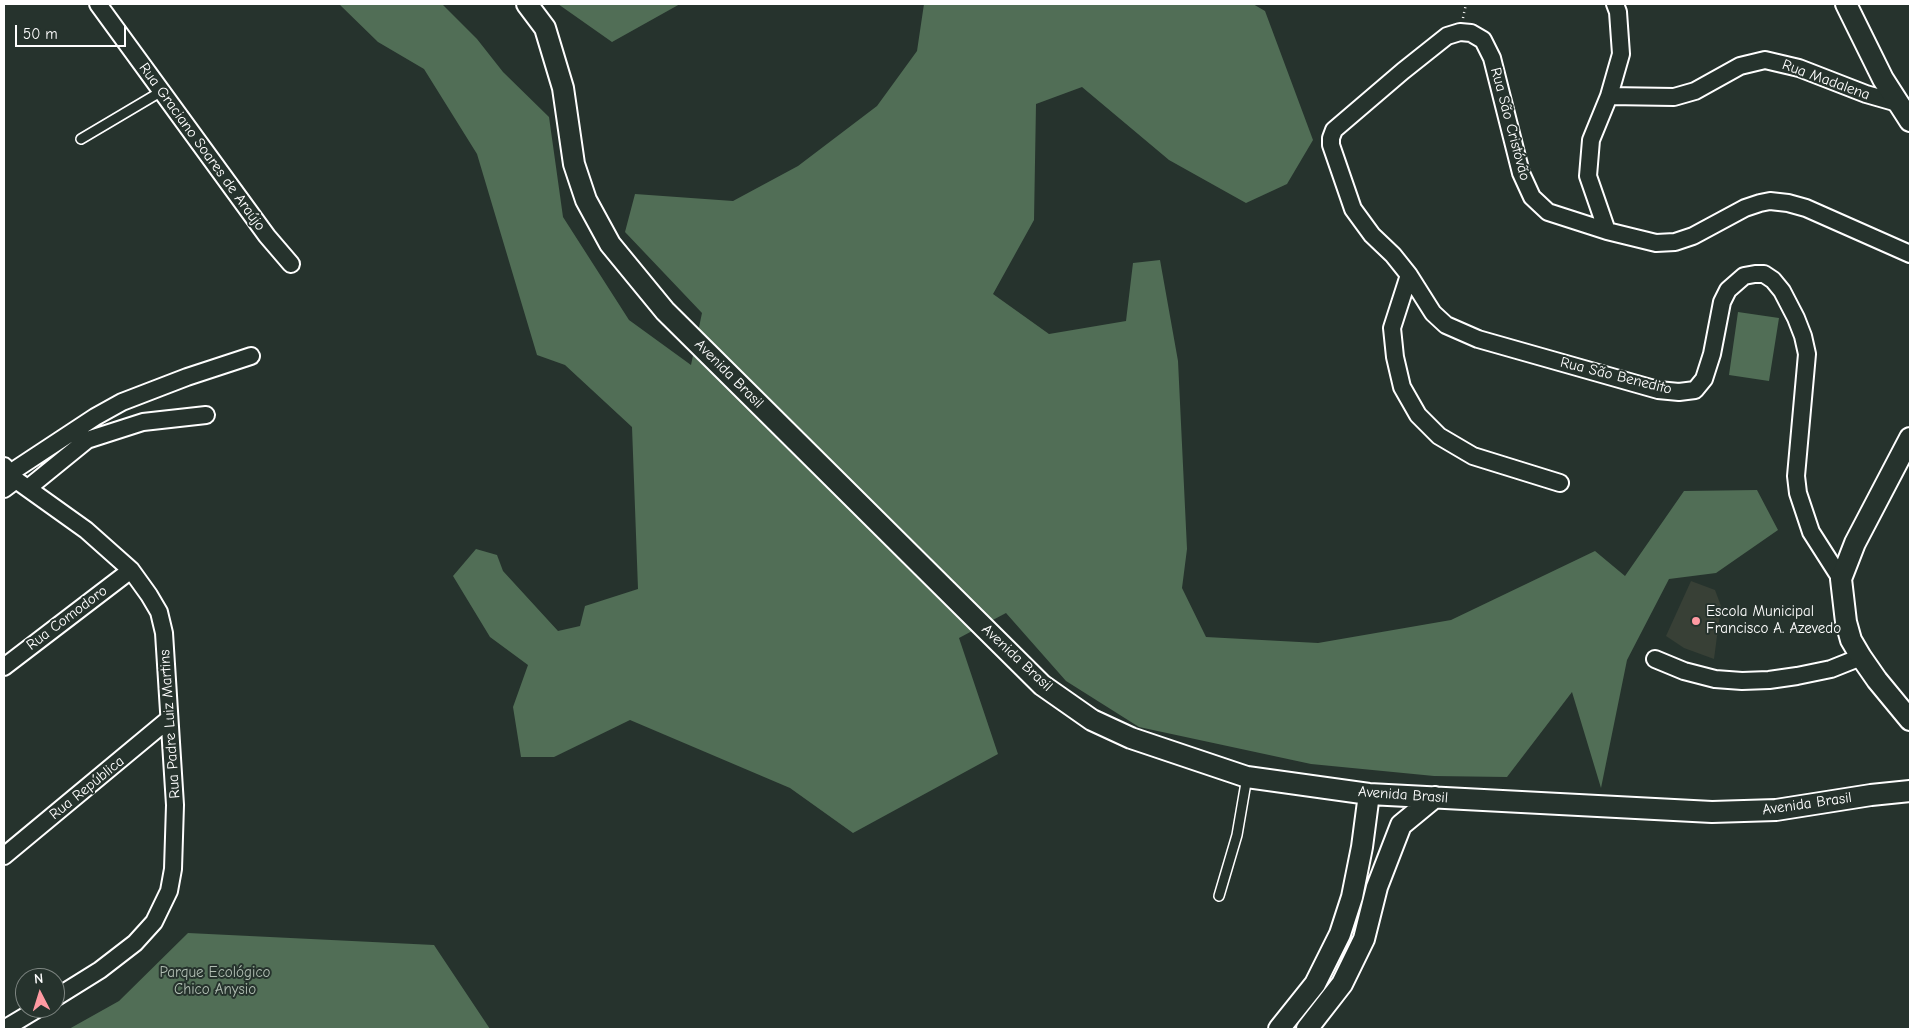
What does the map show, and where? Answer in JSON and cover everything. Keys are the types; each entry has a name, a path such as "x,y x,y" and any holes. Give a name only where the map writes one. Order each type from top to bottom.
{"street":[{"name":"Rua Graciano Soares de Araújo","path":"98,4 267,236 291,264"},
{"name":"Avenida Brasil","path":"528,4 545,28 563,88 574,164 586,200 610,244 665,311 1042,685 1092,720 1131,738 1247,777 1369,794 1712,812 1776,810 1871,795 1910,791"},
{"path":"1607,231 1588,176 1591,140 1609,96 1621,54 1618,12 1615,4"},
{"path":"1846,4 1882,79 1906,113"},
{"name":"Rua São Cristóvão","path":"1334,130 1447,36 1460,32 1471,33 1483,40 1492,58 1521,173 1532,197 1548,212 1607,231 1656,243 1675,242 1693,236 1745,208 1770,201 1788,203 1806,208 1910,254"},
{"name":"Rua Madalena","path":"1609,96 1674,97 1695,91 1740,66 1765,60 1799,68 1866,94 1906,113"},
{"name":"Rua São Benedito","path":"1334,130 1331,146 1353,209 1372,235 1393,255 1433,313 1446,325 1478,339 1658,390 1679,392 1695,390 1704,379 1712,354 1722,302 1728,290 1744,276 1764,274 1773,280 1782,290 1796,318 1807,354 1796,476 1798,493 1811,532 1841,579"},
{"path":"1408,275 1392,328 1395,358 1402,387 1418,415 1438,436 1473,456 1560,483"},
{"path":"12,479 95,417 122,402 187,377 251,356"},
{"path":"12,479 87,440 143,422 206,415"},
{"path":"1910,438 1855,543 1841,579 1846,622 1851,640 1877,680 1910,720"},
{"name":"Rua Padre Luiz Martins","path":"12,479 86,530 131,570 149,594 159,612 164,633 175,805 173,869 169,891 154,922 135,943 100,970 65,992"},
{"name":"Rua Comodoro","path":"4,666 131,570"},
{"path":"1655,659 1684,671 1715,679 1742,681 1797,676 1831,669 1861,657"},
{"name":"Rua República","path":"4,856 169,719"},
{"path":"1279,1029 1315,984 1340,934 1352,897 1362,847 1369,794"},
{"path":"1308,1029 1342,984 1364,939 1378,886 1400,825 1435,797"},
{"path":"4,1029 22,1018"}],"lane":[{"path":"81,139 162,91"},
{"path":"1219,896 1237,835 1247,777"}],"shaded area":[{"name":"Escola Municipal Francisco A. Azevedo","path":"1691,581 1715,590 1721,606 1714,659 1684,648 1666,636"}],"green space":[{"path":"339,4 442,4 477,39 503,72 549,117 563,217 629,320 691,365 702,313 625,232 635,194 733,201 798,166 877,106 917,51 924,4 1253,4 1265,11 1313,140 1287,184 1246,203 1169,160 1082,87 1036,104 1034,220 993,294 1049,334 1126,321 1133,263 1160,260 1178,361 1187,549 1182,588 1206,637 1318,643 1451,620 1595,551 1625,576 1684,491 1757,490 1778,530 1716,573 1669,579 1627,660 1601,788 1572,692 1507,777 1434,776 1311,764 1139,727 1066,681 1006,613 959,638 998,754 853,833 790,788 630,720 554,757 521,757 513,707 528,665 490,637 453,576 476,549 497,555 503,571 558,631 580,626 585,606 638,589 632,427 565,365 537,355 477,154 424,69 378,42"},
{"path":"558,4 680,4 612,42"},
{"path":"1738,312 1779,318 1769,381 1729,375"},
{"name":"Parque Ecológico Chico Anysio","path":"188,933 434,945 490,1029 69,1029 119,1001"}],"place":[{"name":"Escola Municipal Francisco A. Azevedo","path":"1696,621"}]}
